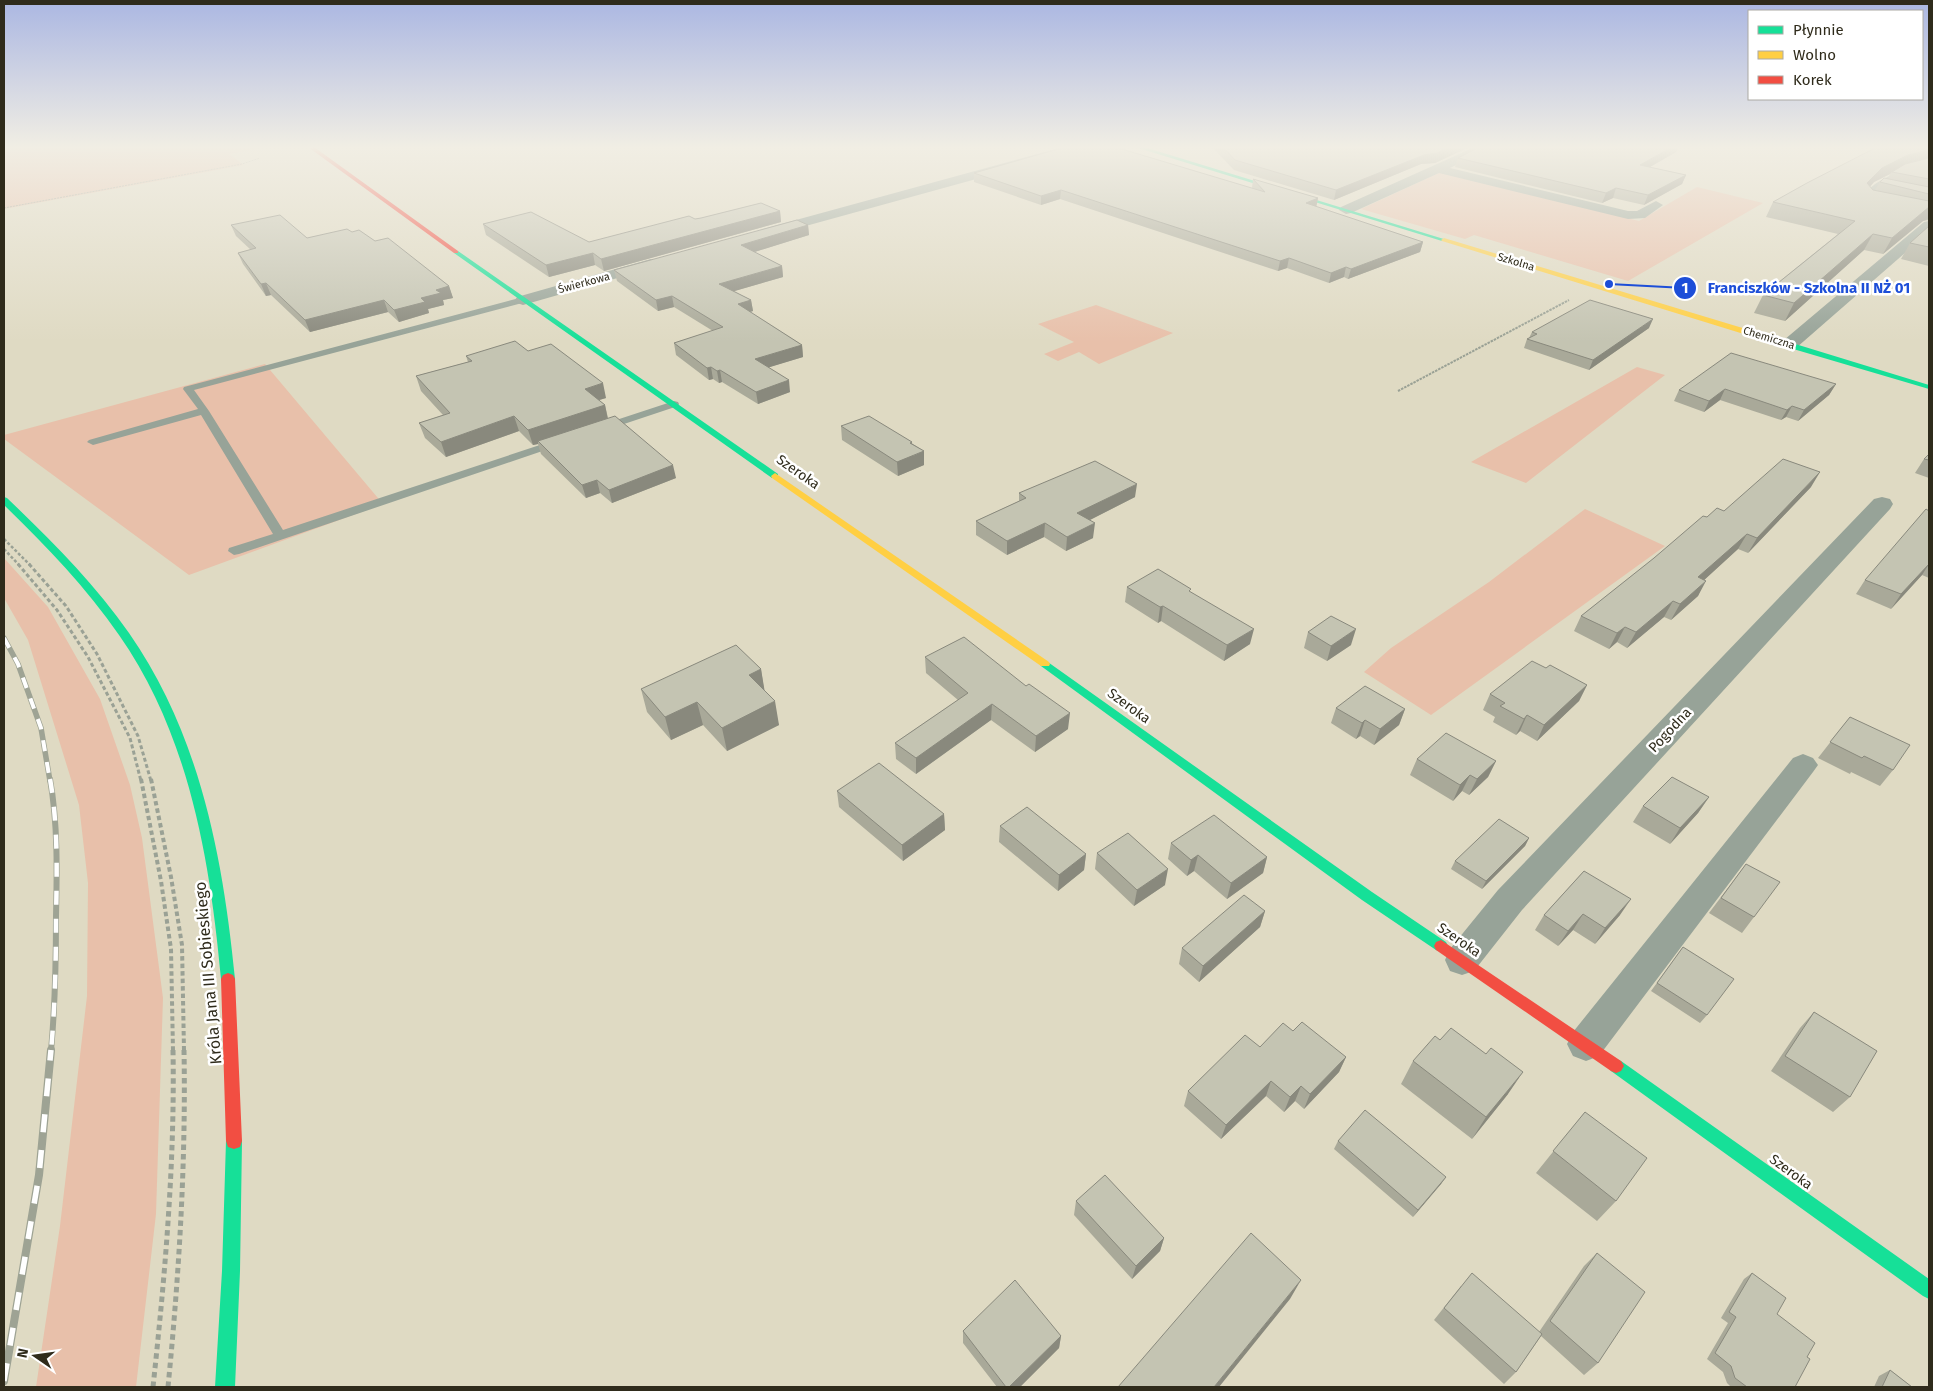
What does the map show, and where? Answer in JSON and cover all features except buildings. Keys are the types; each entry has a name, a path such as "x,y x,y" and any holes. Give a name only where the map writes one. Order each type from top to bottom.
{"street":[{"name":"Szeroka","path":"400,212 1052,669 1367,896 1586,1044 1929,1290"},
{"path":"753,236 842,212"},
{"name":"Szkolna","path":"1352,212 1609,290"},
{"path":"1612,212 1628,216 1640,215 1645,212"},
{"path":"1790,344 1929,225"},
{"name":"Świerkowa","path":"523,300 666,260"},
{"name":"Chemiczna","path":"1609,290 1929,387"},
{"name":"Króla Jana III Sobieskiego","path":"4,500 77,574 107,610 130,643 168,712 185,757 203,818 220,902 228,980 232,1048 233,1227 225,1387"},
{"name":"Pogodna","path":"1462,960 1510,900 1882,504"},
{"path":"1586,1044 1804,765"}],"lane":[{"path":"280,535 204,411 188,389 523,300"},
{"path":"590,432 674,404"},
{"path":"93,442 204,411"},
{"path":"234,551 571,438"}],"path":[{"path":"1398,391 1596,286"},
{"path":"4,539 35,570 66,606 98,654 118,694 138,736 154,790 171,877 182,945 185,1124 174,1327 168,1387"},
{"path":"4,549 26,572 57,610 88,657 130,738 144,792 161,881 171,949 174,1122 159,1332 153,1387"}],"shaded area":[{"path":"1371,212 1602,212 1639,221 1655,212 1748,212 1628,281 1474,235 1465,239"},
{"path":"1096,305 1173,333 1099,364 1079,352 1058,361 1044,354 1074,342 1038,324"},
{"path":"265,364 383,504 189,575 4,439 4,435"},
{"path":"1637,367 1665,375 1526,483 1471,462"},
{"path":"1585,509 1665,546 1431,715 1364,672 1391,648 1489,582"},
{"path":"4,558 48,607 100,699 130,785 142,838 163,998 156,1214 136,1387 36,1387 60,1226 87,996 88,883 79,805 28,640 4,598"}],"railway":[{"path":"4,638 18,664 41,728 50,781"},
{"path":"50,779 56,831 57,865 55,984 51,1051"},
{"path":"4,1381 39,1175 51,1050"}],"traffic: fast":[{"path":"1351,212 1444,240"},
{"path":"456,252 775,476"},
{"path":"1776,341 1929,387"},
{"path":"4,500 68,564 112,617 149,674 169,714 186,756 210,844 218,889 228,979"},
{"path":"1045,664 1367,896 1441,946"},
{"path":"1616,1066 1929,1290"},
{"path":"225,1387 231,1271 234,1141"}],"traffic: slow":[{"path":"1444,240 1776,341"},
{"path":"775,476 1045,664"}],"traffic: jam":[{"path":"400,212 456,252"},
{"path":"1441,946 1616,1066"},
{"path":"228,979 234,1141"}],"place":[{"name":"Franciszków - Szkolna II NŻ 01","path":"1609,284"}]}
